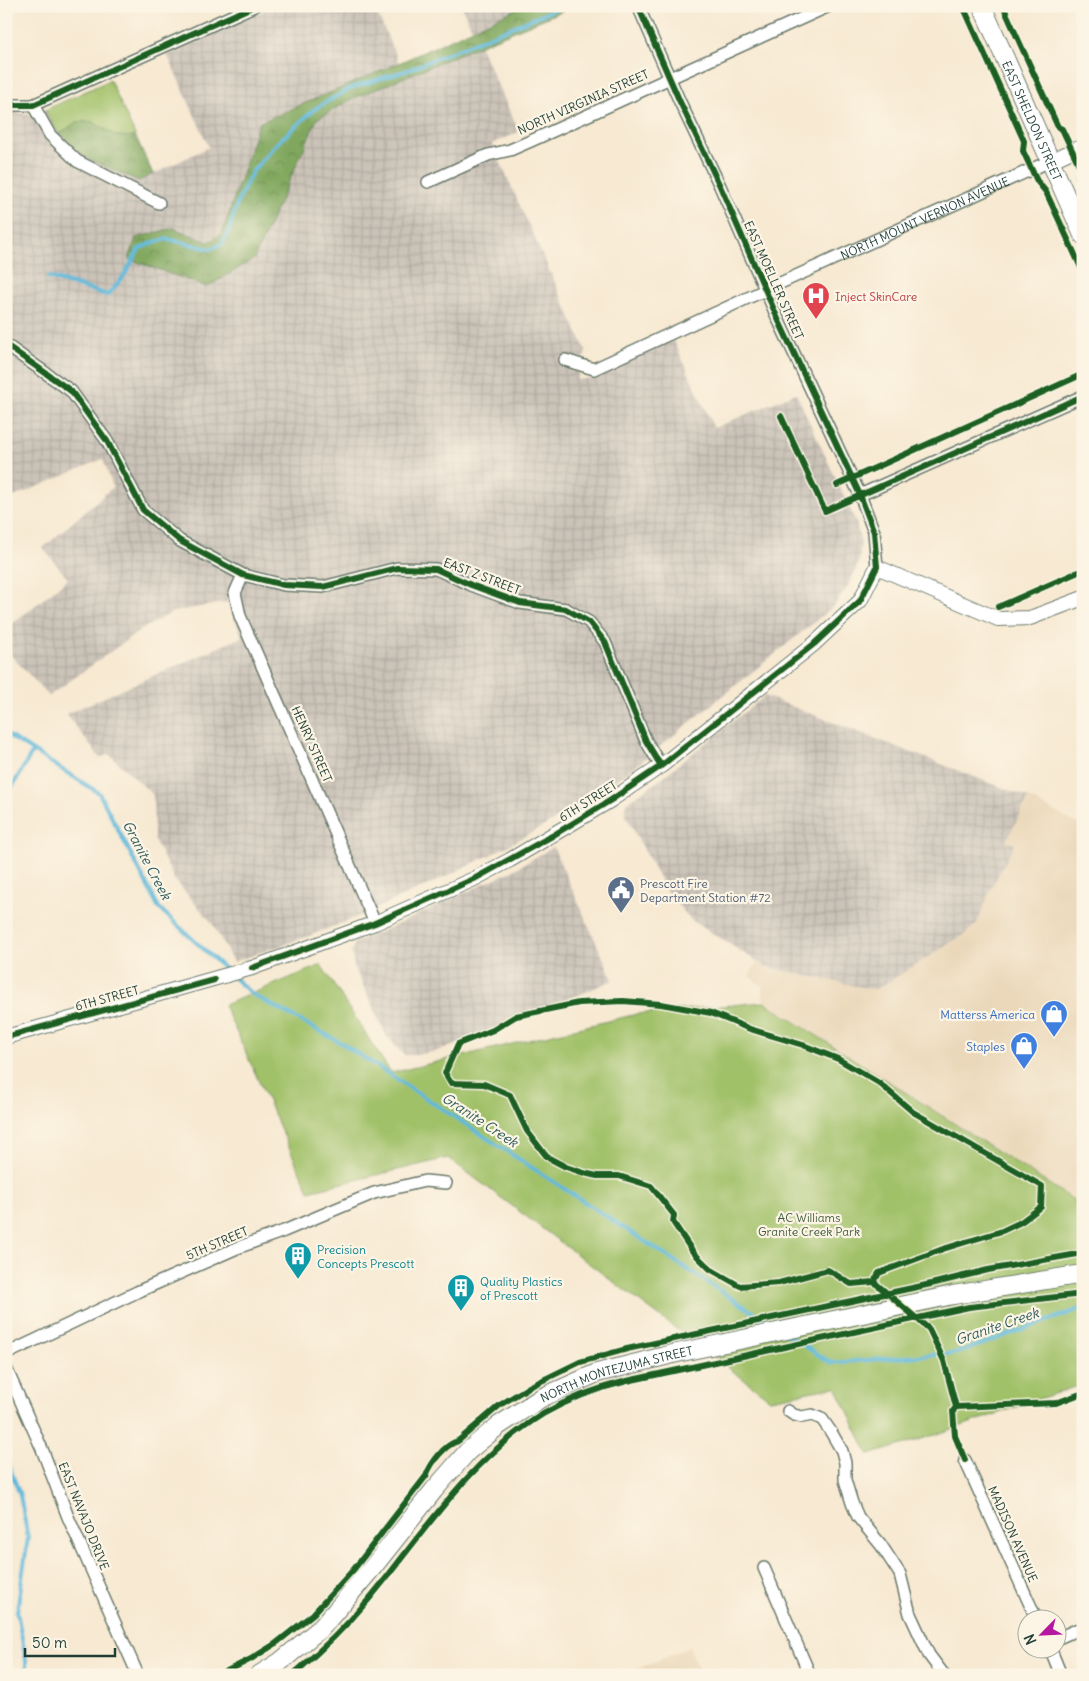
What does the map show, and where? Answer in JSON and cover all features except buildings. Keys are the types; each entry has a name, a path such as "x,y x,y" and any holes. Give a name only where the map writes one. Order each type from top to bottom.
{"main road":[{"name":"EAST SHELDON STREET","path":"982,6 1083,235"},
{"name":"NORTH MONTEZUMA STREET","path":"259,1675 280,1662 322,1627 454,1466 468,1452 498,1426 541,1398 597,1373 677,1353 952,1295 1083,1274"}],"street":[{"path":"6,105 33,105 254,6"},
{"name":"EAST MOELLER STREET","path":"638,6 765,290 860,495 874,532 877,567"},
{"name":"NORTH VIRGINIA STREET","path":"428,182 488,155 510,150 533,140 829,6"},
{"path":"33,105 50,135 78,161 159,203"},
{"name":"NORTH MOUNT VERNON AVENUE","path":"565,360 594,369 1083,146"},
{"name":"EAST Z STREET","path":"6,345 71,391 107,441 142,510 180,541 243,575 284,586 323,586 397,568 436,569 471,585 520,603 566,609 589,622 605,642 646,741 660,766"},
{"path":"860,495 1083,396"},
{"path":"877,567 998,619 1030,618 1083,598"},
{"name":"6TH STREET","path":"6,1037 252,968 375,923 474,879 513,858 611,800 660,766 814,644 860,602 877,567"},
{"name":"HENRY STREET","path":"243,575 235,593 240,616 375,923"},
{"name":"5TH STREET","path":"6,1354 137,1292 237,1248 284,1231 374,1193 425,1181 446,1183"},
{"name":"EAST NAVAJO DRIVE","path":"6,1368 42,1449 68,1517 138,1675"},
{"path":"788,1411 802,1417 812,1415 822,1419 832,1432 842,1450 845,1463 845,1480 858,1517 881,1545 900,1574 910,1614 929,1655 944,1675"},
{"name":"MADISON AVENUE","path":"965,1460 1032,1608"},
{"path":"764,1568 810,1675"},
{"path":"1066,1635 1083,1627"},
{"path":"1054,1658 1061,1675"}],"shaded area":[{"path":"272,6 374,6 399,63 259,123 222,234 208,242 173,228 207,287 254,259 317,119 350,100 480,46 519,132 492,144 586,351 577,380 593,378 597,372 673,339 714,428 796,393 856,522 861,542 859,562 848,586 833,607 627,773 553,821 443,878 355,918 233,962 212,923 174,879 154,839 153,795 109,754 100,758 66,714 242,637 228,602 173,612 142,629 49,696 6,650 6,629 68,579 43,548 113,487 103,459 6,500 6,126 13,111 31,115 45,110 59,134 86,158 139,181 209,147 167,54"},
{"path":"462,6 523,6 472,29"},
{"path":"765,696 1029,798 1006,841 1015,844 991,888 977,924 965,934 877,989 766,967 691,920 667,892 626,816 625,807 627,802 654,784"},
{"path":"1029,798 1083,827 1083,1206 764,1002 762,986 749,976 757,962 766,967 877,989 965,934 977,924 991,888 1014,844 1006,841"},
{"path":"553,847 613,980 525,1018 458,1044 434,1052 405,1055 386,1035 354,966 351,952 355,942 512,871"},
{"path":"689,1647 701,1675 624,1675"}],"green space":[{"path":"523,6 574,6 350,100 317,119 254,259 207,287 129,259 136,238 173,228 208,242 222,234 259,123 399,63"},
{"path":"110,80 136,137 116,136 93,122 77,122 59,134 45,110"},
{"path":"77,122 93,122 116,136 136,137 153,174 139,181 86,158 59,134"},
{"name":"AC Williams Granite Creek Park","path":"321,965 391,1073 637,1014 764,1002 1083,1206 1083,1384 941,1433 869,1455 836,1387 770,1399 448,1158 309,1191 224,1005"}],"waterway":[{"path":"48,277 108,295 124,276 139,249 154,242 168,239 210,249 222,244 228,233 238,201 252,172 277,143 316,108 351,88 408,70 563,6"},
{"name":"Granite Creek","path":"6,734 99,793 159,908 227,971"},
{"path":"6,800 33,751"},
{"name":"Granite Creek","path":"234,978 253,995 343,1044 774,1326"},
{"name":"Granite Creek","path":"788,1335 831,1363 957,1353 1083,1308"},
{"path":"6,1458 20,1495 28,1538 17,1612 26,1661 26,1675"}],"cycle path":[{"path":"6,105 33,105 254,6"},
{"path":"252,968 375,923 474,879 552,836 611,800 661,766 814,644 860,601 877,567 874,532 860,495 778,319 638,6"},
{"path":"963,6 1024,141 1023,151 1037,181 1046,192 1083,272"},
{"path":"1003,6 1058,127 1062,129 1080,167 1078,177 1083,188"},
{"path":"6,345 71,391 107,441 143,510 180,541 243,575 284,585 323,587 397,568 436,569 471,585 520,603 566,609 589,622 605,642 646,741 661,766"},
{"path":"837,485 1083,374"},
{"path":"781,416 825,511 1083,396"},
{"path":"998,607 1083,570"},
{"path":"6,1037 214,980"},
{"path":"874,1282 851,1284 828,1270 779,1283 740,1286 710,1269 693,1252 673,1222 674,1215 651,1186 619,1176 597,1176 566,1167 547,1157 527,1131 510,1095 484,1084 451,1083 445,1073 458,1044 493,1030 516,1016 579,1003 623,1001 661,1004 711,1013 750,1029 803,1045 838,1059 879,1083 913,1112 1042,1186 1041,1207 1021,1222 1002,1231 943,1249 879,1273 874,1282 929,1329 944,1361 956,1407"},
{"path":"219,1675 275,1644 313,1614 354,1569 426,1476 443,1450 458,1441 500,1405 529,1387 580,1362 627,1349 988,1270 1083,1253"},
{"path":"292,1675 335,1637 362,1608 439,1510 477,1468 520,1430 543,1414 573,1399 627,1381 969,1307 1083,1294"},
{"path":"965,1460 955,1436 953,1411 956,1407 1056,1403 1083,1393"}],"place":[{"name":"Inject SkinCare","path":"816,320"},
{"name":"Prescott Fire Department Station #72","path":"621,914"},
{"name":"Matterss America","path":"1054,1038"},
{"name":"Staples","path":"1024,1070"},
{"name":"Precision Concepts Prescott","path":"298,1280"},
{"name":"Quality Plastics of Prescott","path":"461,1312"}]}
